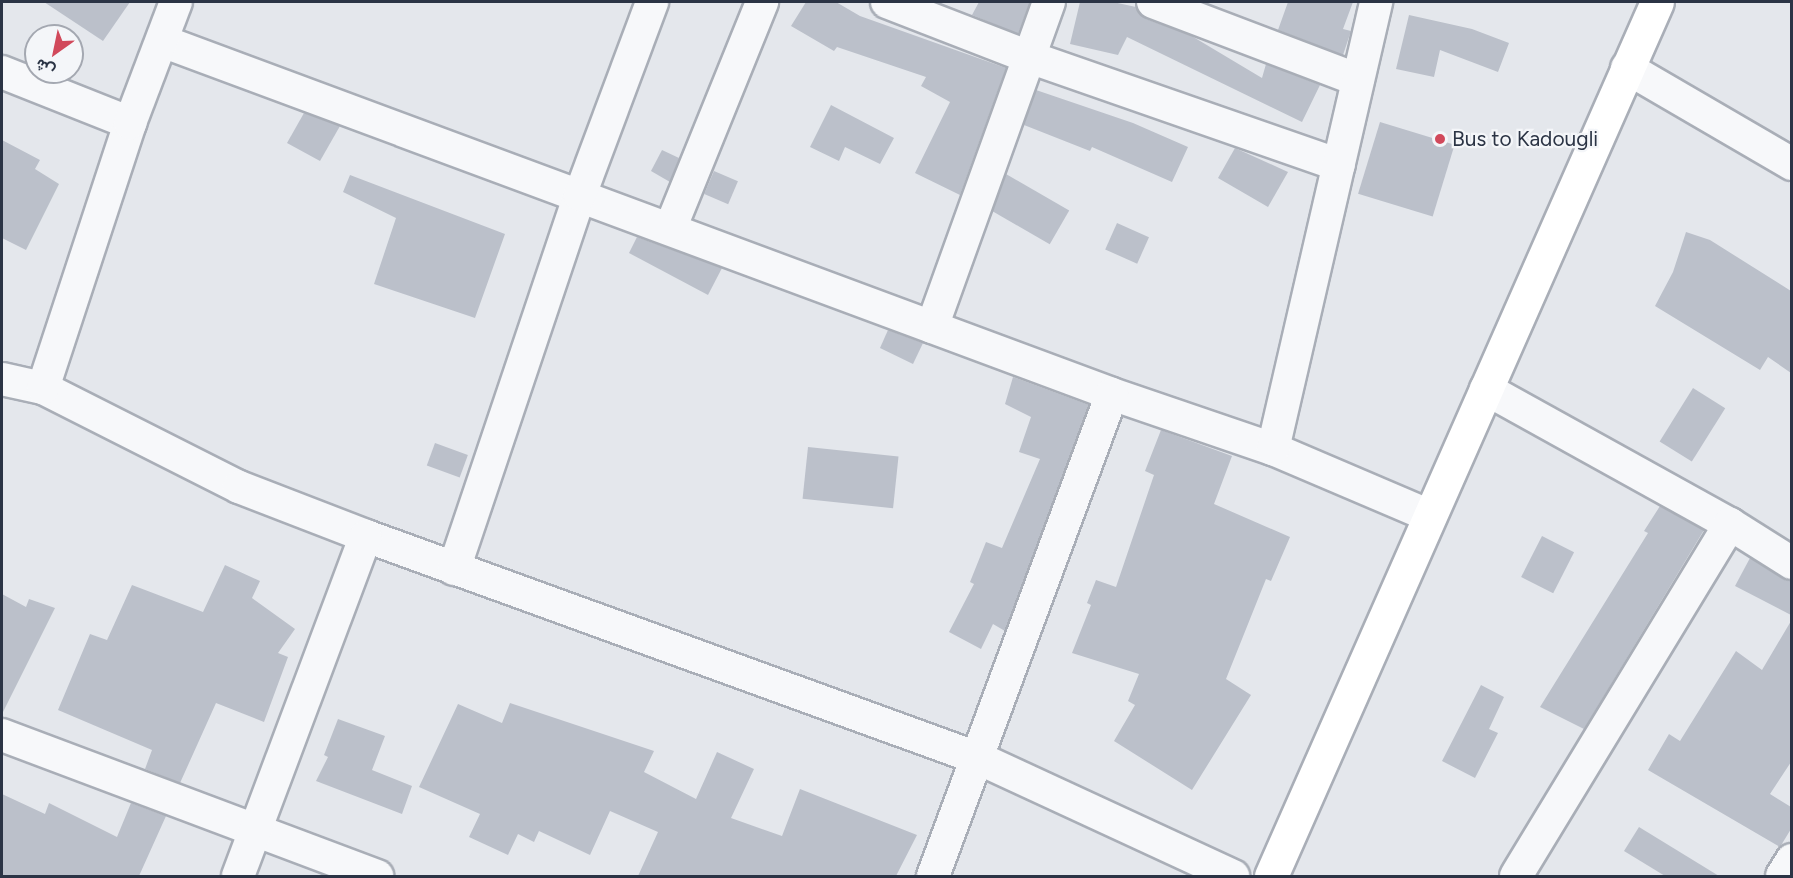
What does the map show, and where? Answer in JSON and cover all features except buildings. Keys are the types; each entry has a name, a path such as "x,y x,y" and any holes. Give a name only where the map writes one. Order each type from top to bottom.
{"main road":[{"path":"1270,876 1657,2"}],"street":[{"path":"43,388 130,123 176,2"},
{"path":"454,569 580,195 652,2"},
{"path":"670,229 762,2"},
{"path":"887,2 1029,57 1339,165"},
{"path":"932,327 1049,2"},
{"path":"1153,2 1358,80"},
{"path":"1273,449 1376,2"},
{"path":"162,41 1112,394 1273,449 1430,516"},
{"path":"1628,68 1791,164"},
{"path":"2,72 130,123"},
{"path":"2,379 43,388 239,487 454,569 980,759 1233,876"},
{"path":"1486,389 1730,524 1791,562"},
{"path":"933,876 980,759 1112,394"},
{"path":"1516,876 1730,524"},
{"path":"238,876 366,536"},
{"path":"2,735 377,876"},
{"path":"1782,876 1791,860"}],"place":[{"name":"Bus to Kadougli","path":"1440,139"}]}
